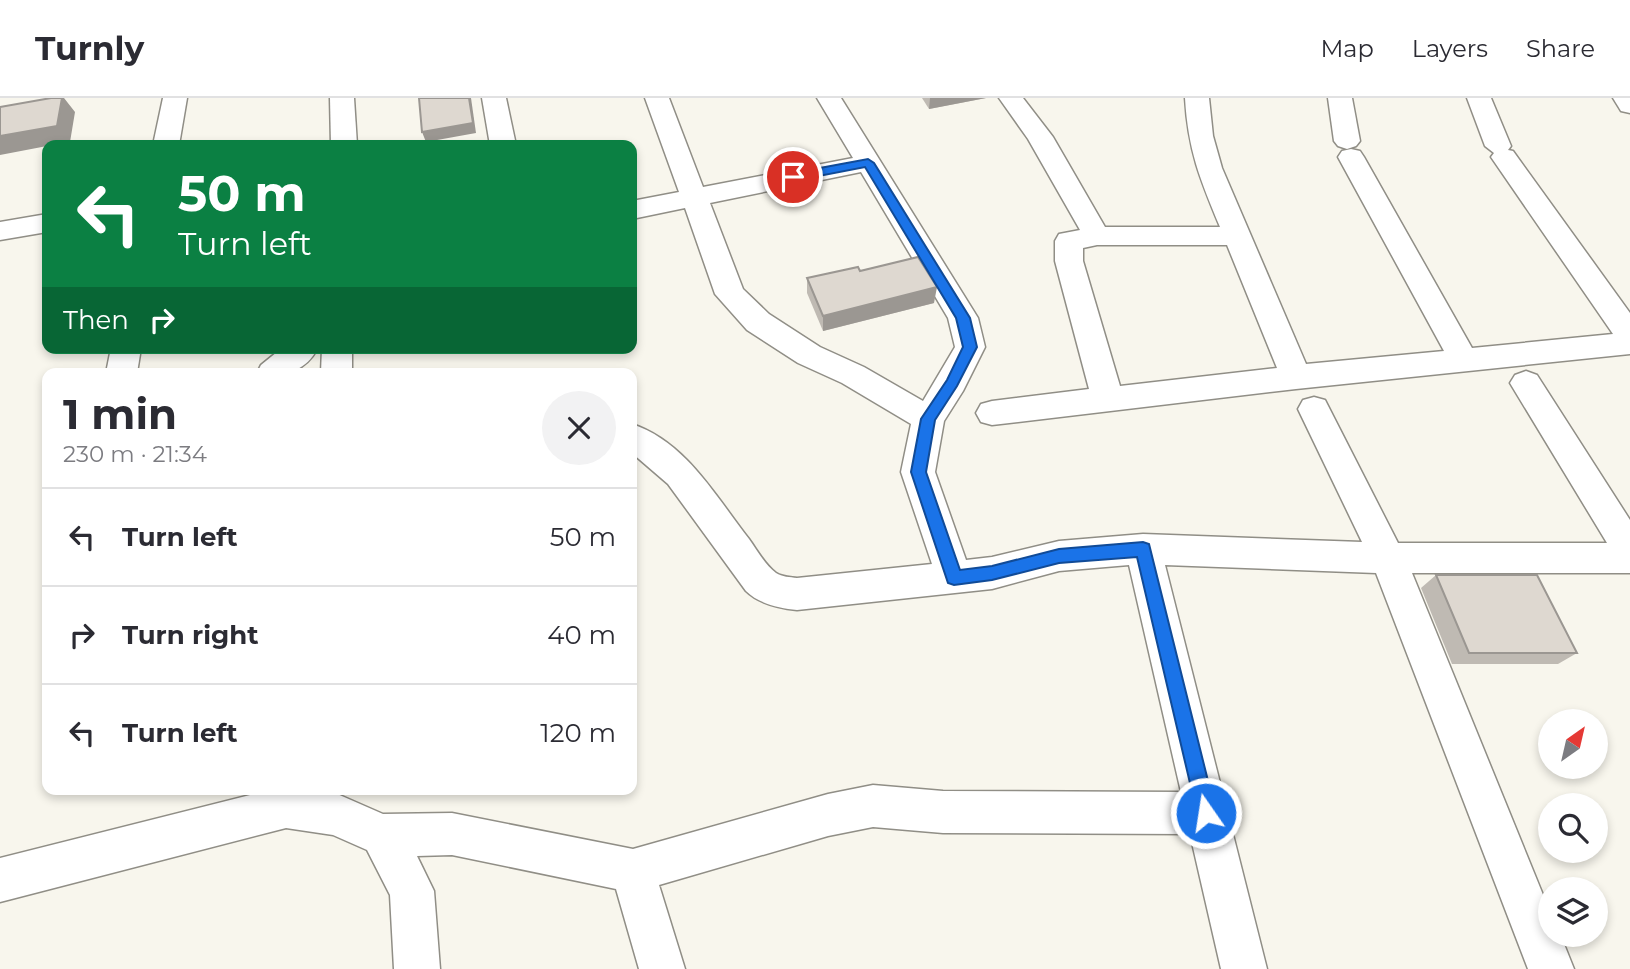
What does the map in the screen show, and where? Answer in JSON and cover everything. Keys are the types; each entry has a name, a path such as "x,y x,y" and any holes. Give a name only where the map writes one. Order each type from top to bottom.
{"street":[{"path":"167,140 176,98"},
{"path":"342,98 344,140"},
{"path":"494,98 502,140"},
{"path":"657,98 730,294 758,322 809,355 853,375 928,419"},
{"path":"829,98 963,318 970,347 952,383 928,419 918,472 954,578"},
{"path":"1011,98 1040,137 1097,236"},
{"path":"1197,98 1200,136 1209,168 1305,393 1388,558 1551,969"},
{"path":"1340,98 1349,149 1464,360"},
{"path":"1479,98 1501,152 1630,335"},
{"path":"1625,98 1630,106"},
{"path":"637,209 868,163"},
{"path":"0,231 42,224"},
{"path":"1108,400 1067,246 1074,239 1097,236 1238,236"},
{"path":"992,413 1108,400 1305,393 1464,360 1630,343"},
{"path":"278,368 296,354"},
{"path":"1526,383 1630,550"},
{"path":"637,439 646,443 702,499 764,585 784,593 797,594 954,578 992,573 1059,556 1143,549 1388,558 1630,558"},
{"path":"1143,549 1244,969"},
{"path":"0,880 286,807 335,814 382,835 452,834 633,872 828,815 873,806 943,812 1206,813"},
{"path":"382,835 412,891 417,969"},
{"path":"633,872 662,969"}],"building":[{"path":"62,98 57,126 0,136 0,107"},
{"path":"419,98 469,98 473,123 422,132"},
{"path":"918,257 937,287 823,316 807,278 858,267 860,271"},
{"path":"1436,575 1537,575 1577,653 1469,653"}],"route":[{"path":"793,177 868,163 963,318 970,347 952,383 928,419 918,472 954,578 992,573 1059,556 1143,549 1206,813"}]}
